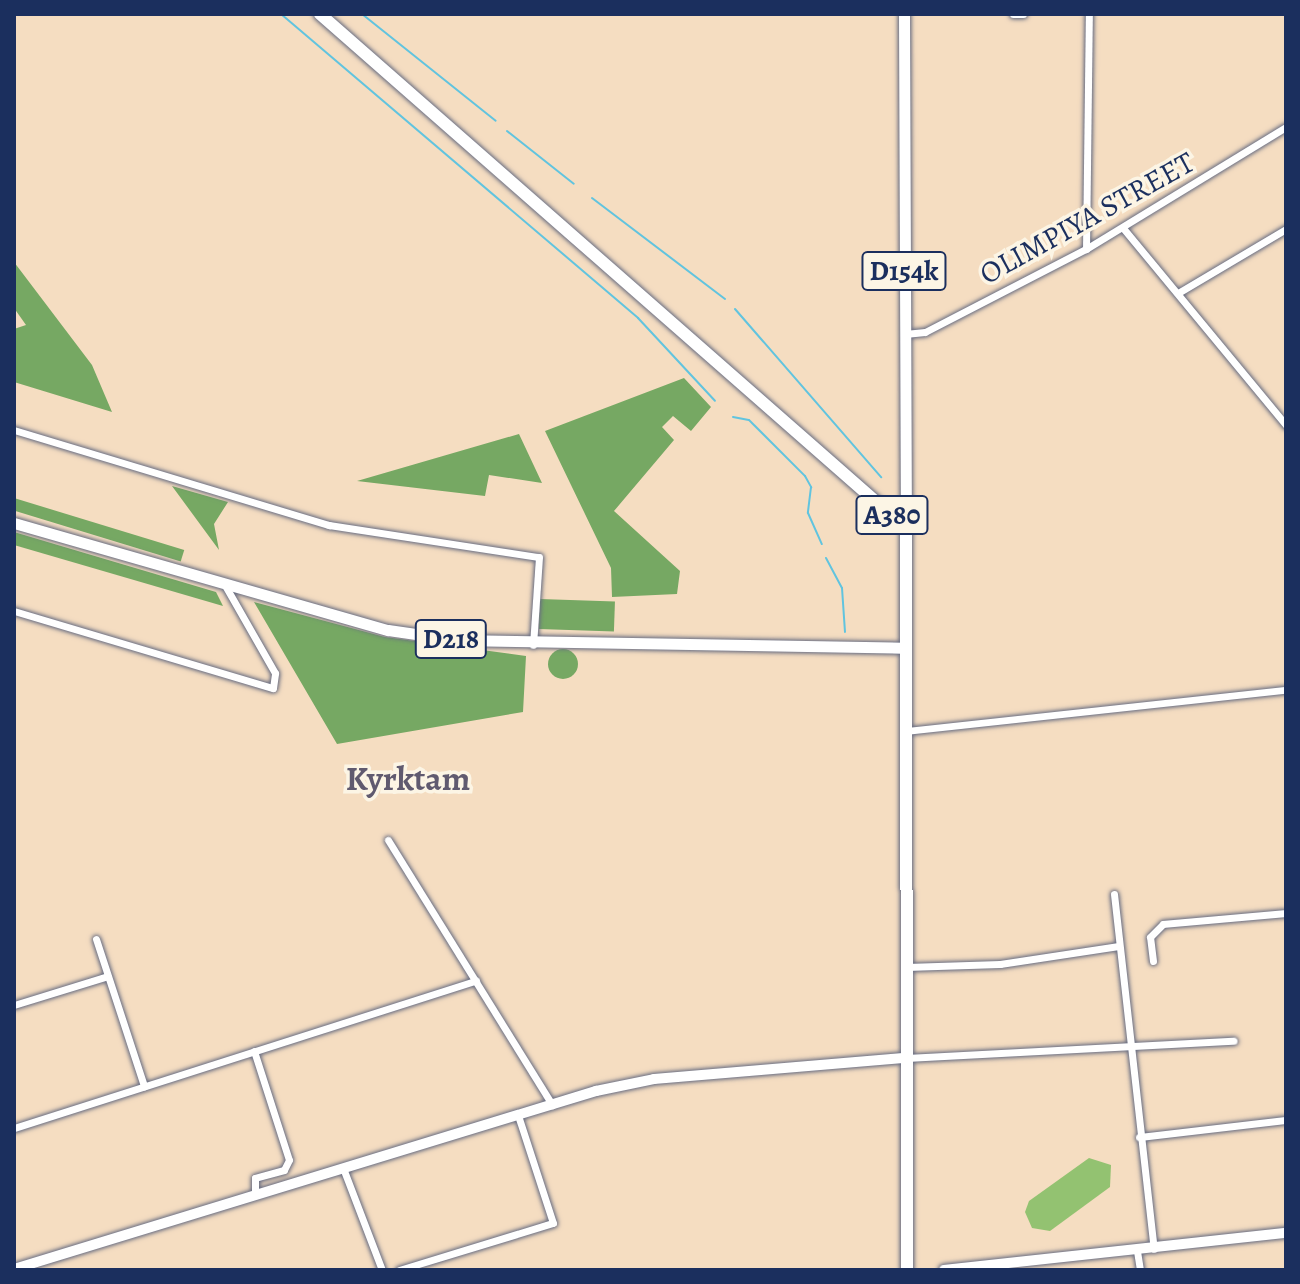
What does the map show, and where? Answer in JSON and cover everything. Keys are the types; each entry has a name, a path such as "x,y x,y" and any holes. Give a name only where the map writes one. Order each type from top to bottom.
{"highway":[{"name":"A380","path":"320,14 906,528 902,648 907,1270"}],"main road":[{"name":"D154k","path":"904,14 906,528"},
{"name":"D218","path":"14,523 226,587 388,630 533,645 902,648"}],"street":[{"path":"1013,14 1023,14"},
{"path":"1086,249 1089,14"},
{"name":"OLIMPIYA STREET","path":"903,334 925,332 1086,249 1286,127"},
{"path":"1123,228 1286,425"},
{"path":"1178,293 1286,229"},
{"path":"14,431 329,525 539,557 533,645"},
{"path":"14,611 273,688 275,673 226,587"},
{"path":"904,731 1286,690"},
{"path":"388,840 552,1105"},
{"path":"1114,894 1128,1042 1154,1249"},
{"path":"1153,961 1150,937 1163,924 1286,913"},
{"path":"96,939 144,1086"},
{"path":"906,967 1000,964 1119,946"},
{"path":"14,1005 108,976"},
{"path":"14,1128 476,981"},
{"path":"14,1269 518,1115 654,1079 1128,1042 1234,1041"},
{"path":"254,1051 289,1160 284,1170 255,1178 255,1195"},
{"path":"399,1270 553,1223 518,1115"},
{"path":"1139,1137 1286,1120"},
{"path":"343,1168 382,1270"},
{"path":"948,1269 1286,1233"},
{"path":"1137,1251 1140,1270"}],"green space":[{"path":"14,262 92,365 112,412 14,382 14,329 26,325 14,308"},
{"path":"684,378 711,407 691,431 673,416 662,427 674,440 614,511 680,571 677,594 612,597 611,568 545,431"},
{"path":"519,434 542,483 489,475 485,496 357,481"},
{"path":"172,486 228,502 214,524 219,550"},
{"path":"14,498 184,550 181,562 14,511"},
{"path":"14,532 216,592 223,606 14,545"},
{"path":"540,599 615,602 614,632 539,629"},
{"path":"254,602 385,637 526,656 523,712 337,744"},
{"path":"563,649 574,653 578,664 574,675 563,679 552,675 548,664 552,653"},
{"path":"1089,1158 1111,1165 1110,1187 1050,1231 1032,1228 1025,1212 1029,1201"}],"waterway":[{"path":"281,14 638,318 715,401"},
{"path":"362,14 496,121"},
{"path":"507,131 574,184"},
{"path":"592,198 725,299"},
{"path":"735,309 881,477"},
{"path":"733,417 749,420 805,476 811,487 808,513 822,544"},
{"path":"826,558 842,588 845,632"}],"district":[{"name":"Kyrktam","path":"408,779"}]}
